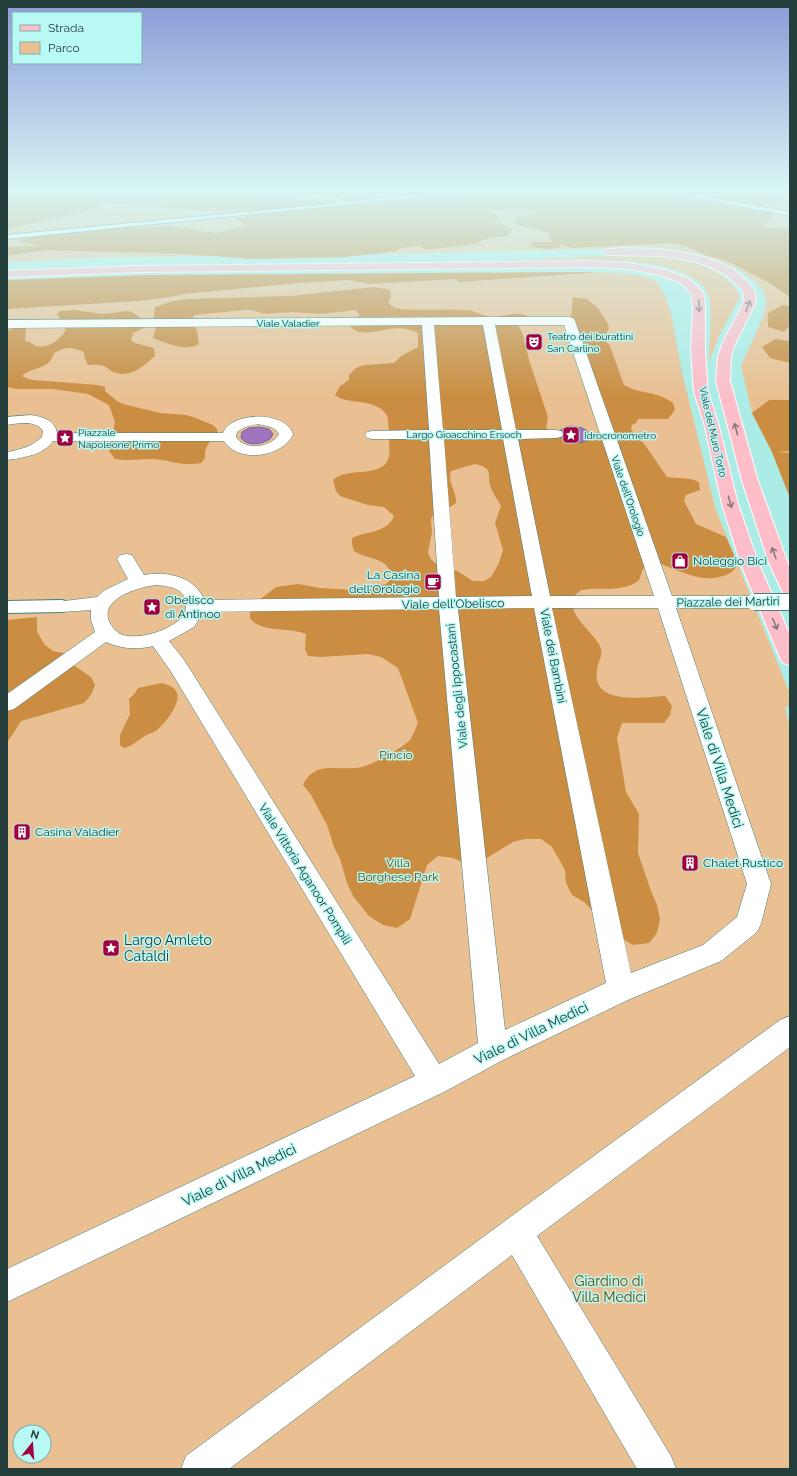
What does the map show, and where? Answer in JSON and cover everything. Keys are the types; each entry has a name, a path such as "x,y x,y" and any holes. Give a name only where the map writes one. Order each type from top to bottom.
{"main road":[{"name":"Viale del Muro Torto","path":"7,268 141,263 374,259"},
{"name":"Viale del Muro Torto","path":"693,259 714,265 739,279 750,292 750,298 746,311 725,351 722,366 723,381 750,481 778,563 790,589"},
{"name":"Viale del Muro Torto","path":"7,274 136,269 589,264 645,268 676,276 694,288 698,296 698,346 701,392 711,424 735,521 749,562 790,658"}],"street":[{"name":"Viale dei Bambini","path":"488,321 542,602 621,990"},
{"name":"Viale Valadier","path":"9,326 569,321"},
{"name":"Viale dell'Orologio","path":"569,321 665,603"},
{"name":"Viale degli Ippocastani","path":"428,322 448,604 493,1050"},
{"path":"7,421 23,419 42,422 50,431 49,437 37,448 27,452 7,456"},
{"name":"Largo Gioacchino Ersoch","path":"372,435 556,434"},
{"path":"49,437 228,437"},
{"path":"126,559 138,581"},
{"path":"156,579 172,581 185,587 194,595 196,606 190,620 177,632 158,640 138,642 120,640 106,633 100,624 99,614 103,603 112,594 124,586 138,581 156,579"},
{"name":"Viale dell'Obelisco","path":"196,606 542,602 665,603"},
{"name":"Piazzale dei Martiri","path":"665,603 790,602"},
{"path":"7,607 62,606 103,603"},
{"name":"Viale di Villa Medici","path":"7,1286 434,1082 493,1050 621,990 712,953 748,924 759,884 665,603"},
{"path":"7,704 106,633"},
{"name":"Viale Vittoria Aganoor Pompili","path":"158,640 177,665 434,1082"},
{"path":"199,1469 516,1232 790,1030"},
{"path":"516,1232 658,1469"}],"green space":[{"path":"7,259 75,259 7,262"},
{"path":"539,259 674,259 687,261 719,274 731,284 740,297 719,336 709,362 711,324 710,301 706,290 699,282 688,275 662,266 626,261 475,262"},
{"path":"712,259 790,259 790,498 772,452 752,413 741,366 764,315 766,302 763,290 753,280 736,268"},
{"path":"720,259 790,259 790,297 768,282"},
{"name":"Pincio","path":"602,272 630,274 652,278 658,283 665,296 671,313 682,372 715,507 790,694 790,707 785,707 790,729 790,1469 7,1469 7,280 147,275"},
{"path":"602,272 459,282 456,279 370,284 348,280 299,283 183,294 138,301 7,309 7,280 147,275"},
{"name":"Villa Borghese Park","path":"374,287 387,289 390,291 391,297 388,303 395,308 413,310 467,310 494,317 512,314 525,315 528,317 518,326 522,332 530,363 548,417 546,428 566,441 586,441 594,433 607,429 571,317 573,297 587,299 598,308 608,324 609,328 604,339 610,346 624,385 636,390 661,396 673,403 675,410 668,419 638,419 636,423 632,425 631,430 645,445 667,477 691,479 699,482 700,490 686,495 684,501 696,524 726,537 737,562 736,567 731,573 726,575 714,578 705,578 689,575 655,562 647,565 639,580 632,584 625,587 610,589 582,590 572,598 572,605 577,617 595,638 601,648 597,670 597,681 602,689 610,694 621,697 633,698 665,696 672,706 670,715 664,723 622,723 617,738 626,792 639,814 638,853 657,905 660,919 657,933 649,943 633,945 619,937 584,902 572,895 566,883 565,870 552,847 541,839 525,839 513,842 479,863 466,864 453,858 438,856 427,865 410,919 397,928 383,925 369,916 353,896 327,825 311,795 303,785 308,777 321,769 362,767 386,756 408,742 418,723 398,668 381,657 368,654 320,657 308,656 305,649 306,634 261,626 250,618 250,610 254,604 276,587 298,584 320,588 354,590 386,584 391,578 390,571 383,563 354,551 352,538 382,529 391,522 394,516 384,507 368,505 340,496 336,491 333,480 345,474 371,471 385,464 389,456 388,419 385,413 376,406 345,400 335,395 340,386 349,380 349,375 356,368 364,365 394,363 401,356 418,347 418,333 401,328 373,332 357,331 348,324 348,319 360,316 356,310 320,314 292,312 265,314 251,310 244,310 194,315 192,321 197,331 199,344 193,346 176,346 153,338 156,327 153,321 155,307 173,301 187,299 289,296","holes":["475,464 488,470 491,488 501,506 495,523 503,550 499,563 491,577 484,581 473,581 457,571 436,564 430,558 428,552 432,532 431,519 434,513 440,507 450,507 456,503 450,479 451,471"]},
{"path":"782,305 790,306 790,325 784,332 768,327 768,313"},
{"path":"75,310 103,314 126,311 132,312 143,320 144,328 133,333 131,340 135,343 154,348 155,356 146,364 131,373 120,374 111,371 102,365 88,365 84,352 72,348 66,348 54,353 49,363 31,370 22,376 33,380 98,385 105,387 105,391 123,404 160,413 186,415 213,425 217,429 218,433 208,444 205,450 205,458 201,463 187,464 157,459 115,459 109,451 115,422 109,405 88,394 53,389 16,389 7,387 7,331 18,327 26,327 25,341 41,347 49,345 57,340 66,330 57,314 60,311"},
{"path":"775,339 790,341 790,362 770,358 762,347"},
{"path":"769,400 790,400 790,451 777,452 790,453 790,498 772,452 752,413"},
{"path":"37,617 37,632 45,645 53,651 64,653 75,666 91,677 95,685 91,695 84,703 21,721 7,743 7,620"},
{"path":"162,683 169,685 176,691 178,697 175,708 156,731 124,748 120,745 120,735 130,714 129,699 138,688"}],"shaded area":[{"path":"571,426 586,430 590,435 588,440 585,442 574,443 566,441 560,437 559,431"},
{"path":"259,427 269,429 273,434 270,439 251,444 247,443 241,438 242,432 249,428"}],"place":[{"name":"Teatro dei burattini San Carlino","path":"534,342"},
{"name":"Idrocronometro","path":"571,435"},
{"name":"Piazzale Napoleone Primo","path":"65,438"},
{"name":"Noleggio Bici","path":"680,561"},
{"name":"La Casina dell'Orologio","path":"433,582"},
{"name":"Obelisco di Antinoo","path":"152,607"},
{"name":"Casina Valadier","path":"22,832"},
{"name":"Chalet Rustico","path":"690,863"},
{"name":"Largo Amleto Cataldi","path":"111,948"}],"park label":[{"name":"Giardino di Villa Medici","path":"609,1290"}]}
